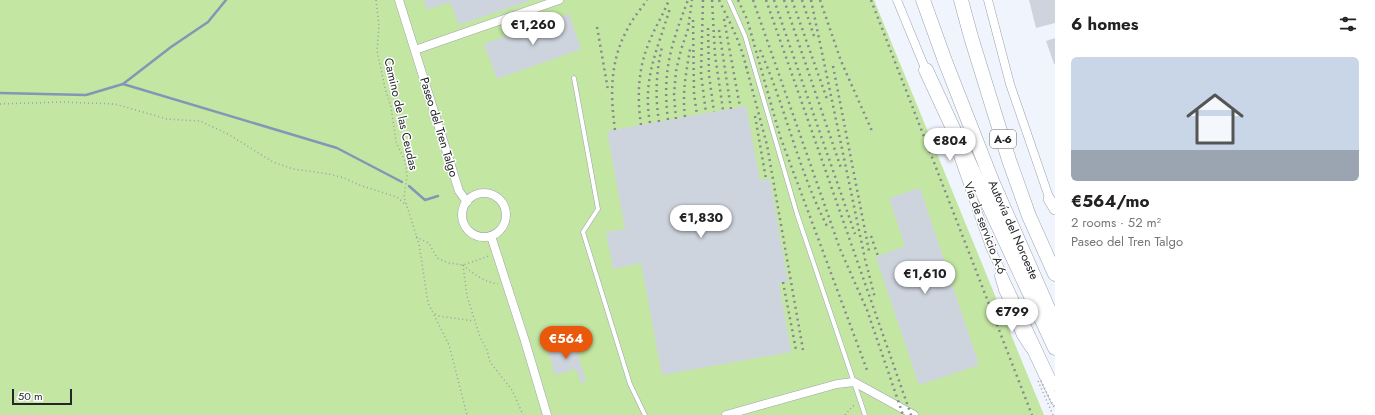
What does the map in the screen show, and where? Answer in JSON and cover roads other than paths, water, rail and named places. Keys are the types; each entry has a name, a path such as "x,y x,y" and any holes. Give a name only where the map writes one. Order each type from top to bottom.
{"highway":[{"name":"Autovía del Noroeste","path":"923,0 992,181 1055,324"},
{"name":"Autovía del Noroeste","path":"961,0 1009,160 1029,216 1055,274"},
{"path":"926,70 1055,348"}],"main road":[{"path":"1049,199 1055,209"}],"street":[{"name":"Paseo del Tren Talgo","path":"399,0 459,191 466,202"},
{"path":"415,50 559,0"},
{"name":"Vía de servicio A-6","path":"897,0 951,134 990,247 1055,386"},
{"path":"988,0 1010,84 1055,214"},
{"path":"484,193 498,197 505,208 506,215 502,228 497,233 484,237 471,233 463,222 462,215 466,202 471,197 484,193"},
{"path":"490,236 547,415"},
{"path":"990,247 1003,290 1055,401"},
{"path":"726,415 837,384 854,382 914,415"}],"lane":[{"path":"729,0 745,36 797,214 865,415"},
{"path":"574,78 598,209 583,232 630,384 645,415"}],"waterway":[{"path":"123,84 171,47 208,22 226,0"},
{"path":"0,93 86,95 123,84 337,148 402,182"},
{"path":"409,186 425,200 438,196"}],"railway":[{"path":"615,130 612,90 618,52 630,24 647,0"},
{"path":"641,125 639,84 642,64 650,39 669,0"},
{"path":"668,120 666,87 669,58 688,0"},
{"path":"676,119 674,95 676,71 688,29 692,0"},
{"path":"703,0 701,74 706,113"},
{"path":"712,0 715,55 723,110"},
{"path":"719,0 739,43 747,71"},
{"path":"738,0 747,19 780,136 867,370"},
{"path":"753,0 840,249 867,310 903,415"},
{"path":"766,0 911,415"},
{"path":"774,0 855,234"},
{"path":"784,0 841,168"},
{"path":"792,0 828,102"},
{"path":"802,0 814,36"},
{"path":"811,0 865,259 875,298"},
{"path":"820,0 841,61 872,131"},
{"path":"871,0 1032,415"},
{"path":"650,123 648,92 652,64 670,8"},
{"path":"724,19 740,107"},
{"path":"693,20 694,93 697,115"},
{"path":"597,27 608,90"},
{"path":"708,28 709,75 714,112"},
{"path":"719,30 731,109"},
{"path":"659,122 657,84 658,66 662,47"},
{"path":"685,117 684,91 690,49"},
{"path":"760,50 808,183 827,226"},
{"path":"746,66 767,145 803,350"},
{"path":"833,66 869,251"},
{"path":"755,116 766,179"},
{"path":"871,236 878,256"},
{"path":"783,282 796,350"}]}
